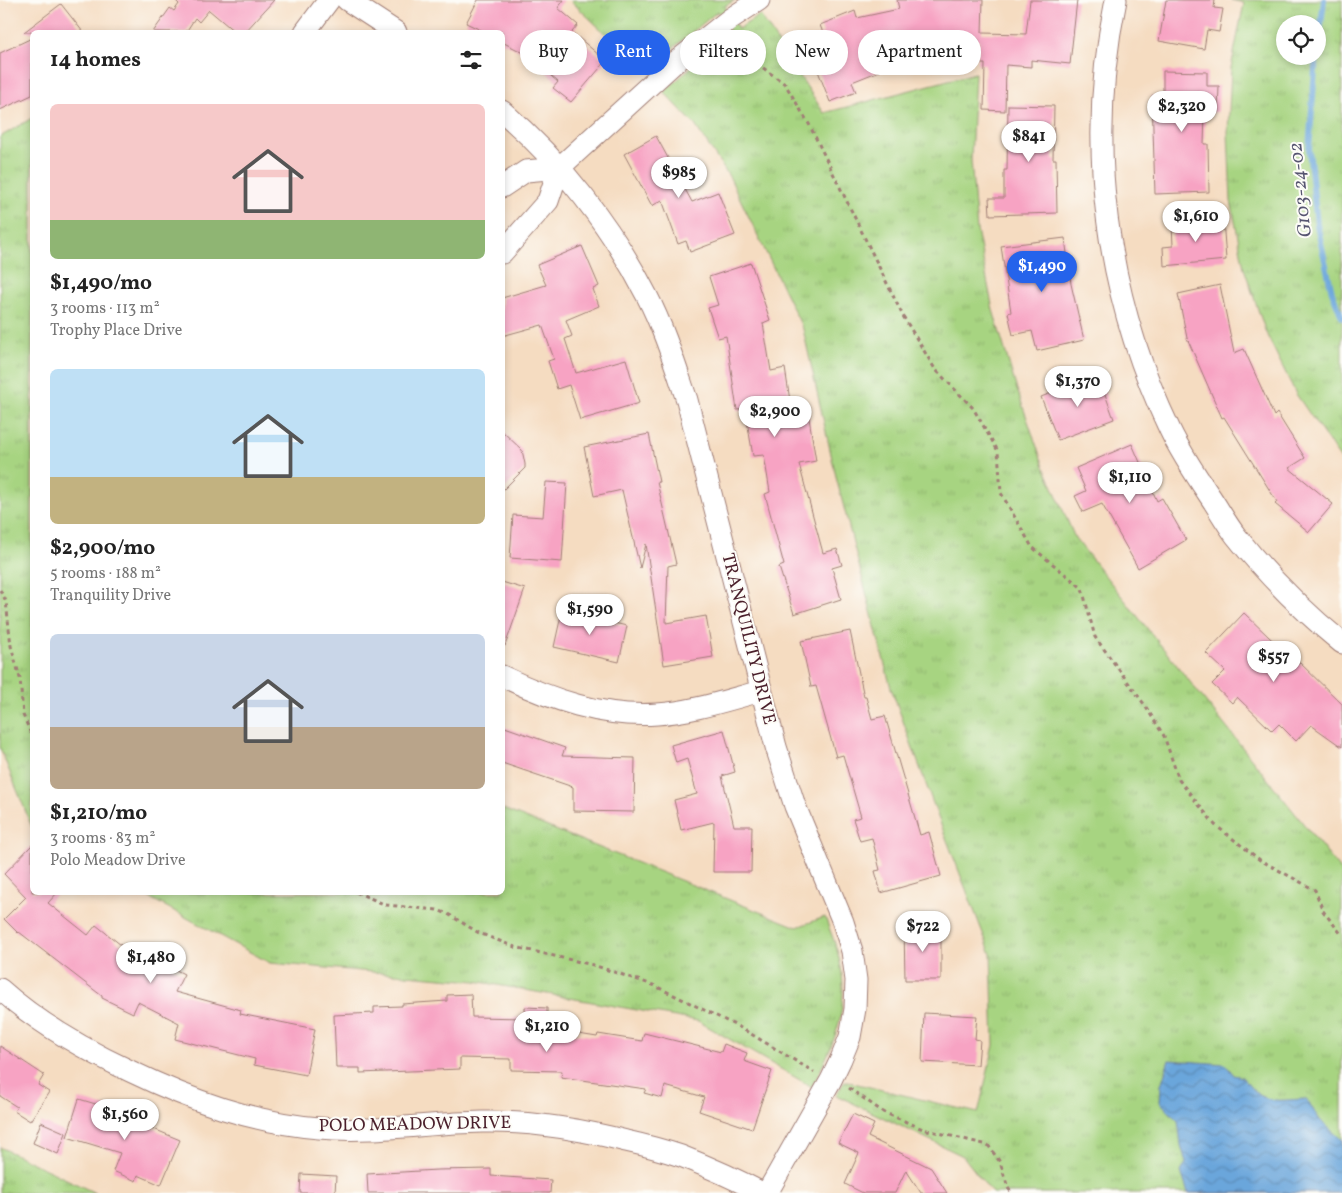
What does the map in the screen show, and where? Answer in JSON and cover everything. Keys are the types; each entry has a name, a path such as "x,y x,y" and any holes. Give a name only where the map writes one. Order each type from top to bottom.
{"street":[{"path":"306,30 329,0"},
{"path":"347,0 393,30"},
{"path":"505,250 548,201 559,168 673,64 730,19 759,0"},
{"path":"1116,0 1106,59 1103,101 1102,151 1104,200 1120,288 1147,379 1170,432 1193,472 1235,534 1271,576 1342,643"},
{"name":"TRANQUILITY DRIVE","path":"505,114 559,168 611,234 647,296 668,344 687,400 776,747 795,806 843,922 852,951 856,980 856,1009 850,1037 831,1080 767,1193"},
{"path":"505,185 526,171 559,168"},
{"path":"505,677 580,706 634,715 658,714 697,708 761,692"},
{"name":"POLO MEADOW DRIVE","path":"0,989 50,1027 105,1059 184,1096 234,1112 276,1122 320,1128 368,1129 483,1122 565,1128 602,1135 679,1155 762,1193"}],"path":[{"path":"730,19 755,62 785,84 809,124 903,316 935,369 973,408 998,451 1001,493 1032,547 1082,588 1095,637 1144,704 1164,736 1179,780 1214,825 1260,860 1316,890 1323,911 1342,935"},
{"path":"0,590 6,601 11,646 20,678 23,715 30,731"},
{"path":"363,895 386,905 437,910 448,914 480,933 515,947 593,965 653,984 727,1020 810,1070 861,1096 891,1116 924,1129 988,1145 1000,1162 1008,1188 1012,1193"}],"green space":[{"path":"570,0 735,0 725,6 738,29 760,15 776,40 776,75 799,75 824,113 967,75 975,75 971,160 977,230 993,310 1016,387 1043,464 1075,538 1342,872 1342,1193 992,1193 963,1156 836,1095 845,1081 978,1113 994,1045 991,954 891,688 837,481 803,329 730,178 695,125 664,92 682,75 766,75 766,30 729,30 718,11 695,30 680,30 680,42 670,50 670,30 602,30"},
{"path":"1231,0 1342,0 1342,461 1296,394 1266,333 1244,268 1231,201 1228,133 1231,68 1244,3"},
{"path":"30,119 30,822 0,748 0,137"},
{"path":"505,810 797,927 825,917 837,949 842,973 842,1007 839,1023 828,1055 812,1087 698,1021 475,981 270,963 145,895 505,895"},
{"path":"0,1147 91,1191 96,1193 0,1193"}],"water":[{"path":"1169,1060 1225,1064 1234,1075 1242,1077 1263,1097 1277,1100 1306,1099 1320,1120 1342,1140 1342,1193 1188,1193 1181,1172 1186,1163 1181,1145 1178,1121 1160,1102 1161,1085"}],"building":[{"path":"175,0 274,0 247,30 233,30 209,10 199,22 195,18 187,30 154,30 170,8 174,11 179,4"},
{"path":"478,0 564,0 558,8 578,25 574,30 520,30 520,51 505,44 505,30 481,30 466,23"},
{"path":"897,0 983,0 982,33 1026,34 1030,0 1077,0 1070,64 1031,60 1031,67 1006,65 1005,111 984,110 985,64 981,64 981,30 858,30 858,75 870,75 852,82 856,92 830,102 820,75 848,75 848,30 822,30 820,25 855,11 857,18 899,9"},
{"path":"1166,0 1215,0 1214,8 1223,9 1219,32 1207,30 1204,49 1159,41"},
{"path":"61,4 81,30 30,30 30,32 24,32"},
{"path":"30,39 30,96 0,110 0,53"},
{"path":"587,45 597,53 597,72 571,102 553,88 558,82 550,75 587,75"},
{"path":"1163,71 1207,72 1207,86 1219,86 1218,112 1205,112 1204,144 1208,144 1209,192 1155,194 1152,96 1163,96"},
{"path":"1008,105 1054,106 1053,159 1056,159 1057,213 990,215 989,198 1004,198 1004,170 1007,170"},
{"path":"656,136 692,202 718,192 735,235 690,252 686,241 678,244 662,200 652,206 624,154"},
{"path":"1223,219 1226,260 1164,266 1163,247 1173,246 1172,224"},
{"path":"1065,238 1071,284 1084,340 1037,351 1032,331 1013,335 1008,313 1011,312 1001,246"},
{"path":"582,246 599,286 593,289 599,306 566,320 572,336 565,339 576,373 626,359 639,403 580,420 569,385 557,389 548,361 554,359 542,325 505,335 505,297 546,285 537,265"},
{"path":"751,263 770,320 763,323 771,371 785,368 792,414 808,412 816,461 799,464 823,553 837,549 842,565 832,568 841,599 794,614 779,567 784,565 765,494 770,492 764,455 753,456 745,409 737,410 726,336 718,338 708,308 718,305 709,277"},
{"path":"1220,285 1234,353 1244,349 1274,416 1277,413 1305,458 1289,468 1333,504 1309,532 1275,504 1277,502 1224,417 1222,418 1187,338 1178,294"},
{"path":"1098,375 1114,419 1058,440 1041,397"},
{"path":"505,434 522,450 525,468 505,488"},
{"path":"649,434 659,482 657,482 676,564 668,566 666,623 706,616 713,657 664,665 646,544 640,568 622,490 594,496 584,447"},
{"path":"1132,444 1157,501 1162,498 1186,540 1138,568 1102,504 1083,512 1075,496 1086,491 1076,468"},
{"path":"546,482 567,483 562,562 510,558 513,515 543,517"},
{"path":"505,583 525,589 505,646"},
{"path":"562,611 627,626 619,662 554,647"},
{"path":"1244,613 1294,661 1296,659 1342,704 1342,747 1311,725 1296,741 1279,724 1272,731 1237,697 1232,703 1212,684 1225,671 1206,653"},
{"path":"850,631 864,697 866,697 872,719 885,716 920,835 929,832 941,876 881,893 875,871 880,870 872,838 860,841 853,819 861,817 843,755 836,757 816,686 811,687 801,641"},
{"path":"505,727 565,748 562,756 635,758 634,812 573,811 573,787 505,764"},
{"path":"724,730 735,772 722,776 734,826 752,826 751,872 713,872 714,822 681,830 674,800 697,794 687,759 676,763 671,745"},
{"path":"30,847 30,895 55,895 48,903 88,935 96,925 126,949 127,945 184,974 175,992 241,1010 240,1014 315,1029 306,1075 254,1065 255,1059 175,1039 179,1023 138,1002 133,1013 102,998 102,996 18,933 4,919 26,897 4,874"},
{"path":"904,926 941,926 941,980 905,980"},
{"path":"471,994 472,1017 525,1018 525,1007 547,1008 547,1029 597,1037 598,1034 642,1041 644,1033 721,1052 724,1044 747,1053 744,1061 772,1071 752,1129 699,1111 704,1097 665,1086 662,1098 644,1093 646,1089 561,1077 562,1071 511,1070 511,1059 460,1058 460,1069 360,1073 360,1068 336,1068 334,1015 374,1013 374,1007 447,1001 447,995"},
{"path":"924,1013 977,1016 975,1039 980,1040 978,1065 922,1062"},
{"path":"0,1046 44,1075 38,1085 49,1092 30,1121 14,1111 17,1107 0,1096"},
{"path":"79,1099 119,1111 118,1114 180,1140 161,1185 138,1175 136,1181 113,1171 120,1153 67,1137"},
{"path":"853,1114 874,1124 868,1137 931,1168 947,1193 921,1193 906,1170 895,1193 863,1193 845,1184 859,1153 838,1143"},
{"path":"41,1122 66,1133 58,1154 33,1143"},
{"path":"491,1169 491,1176 551,1180 550,1193 368,1193 367,1174"},
{"path":"301,1174 336,1176 335,1193 300,1193"}],"waterway":[{"name":"G103-24-02","path":"1322,15 1324,0"},
{"name":"G103-24-02","path":"1315,65 1309,149 1317,225 1332,292 1342,317"}]}
